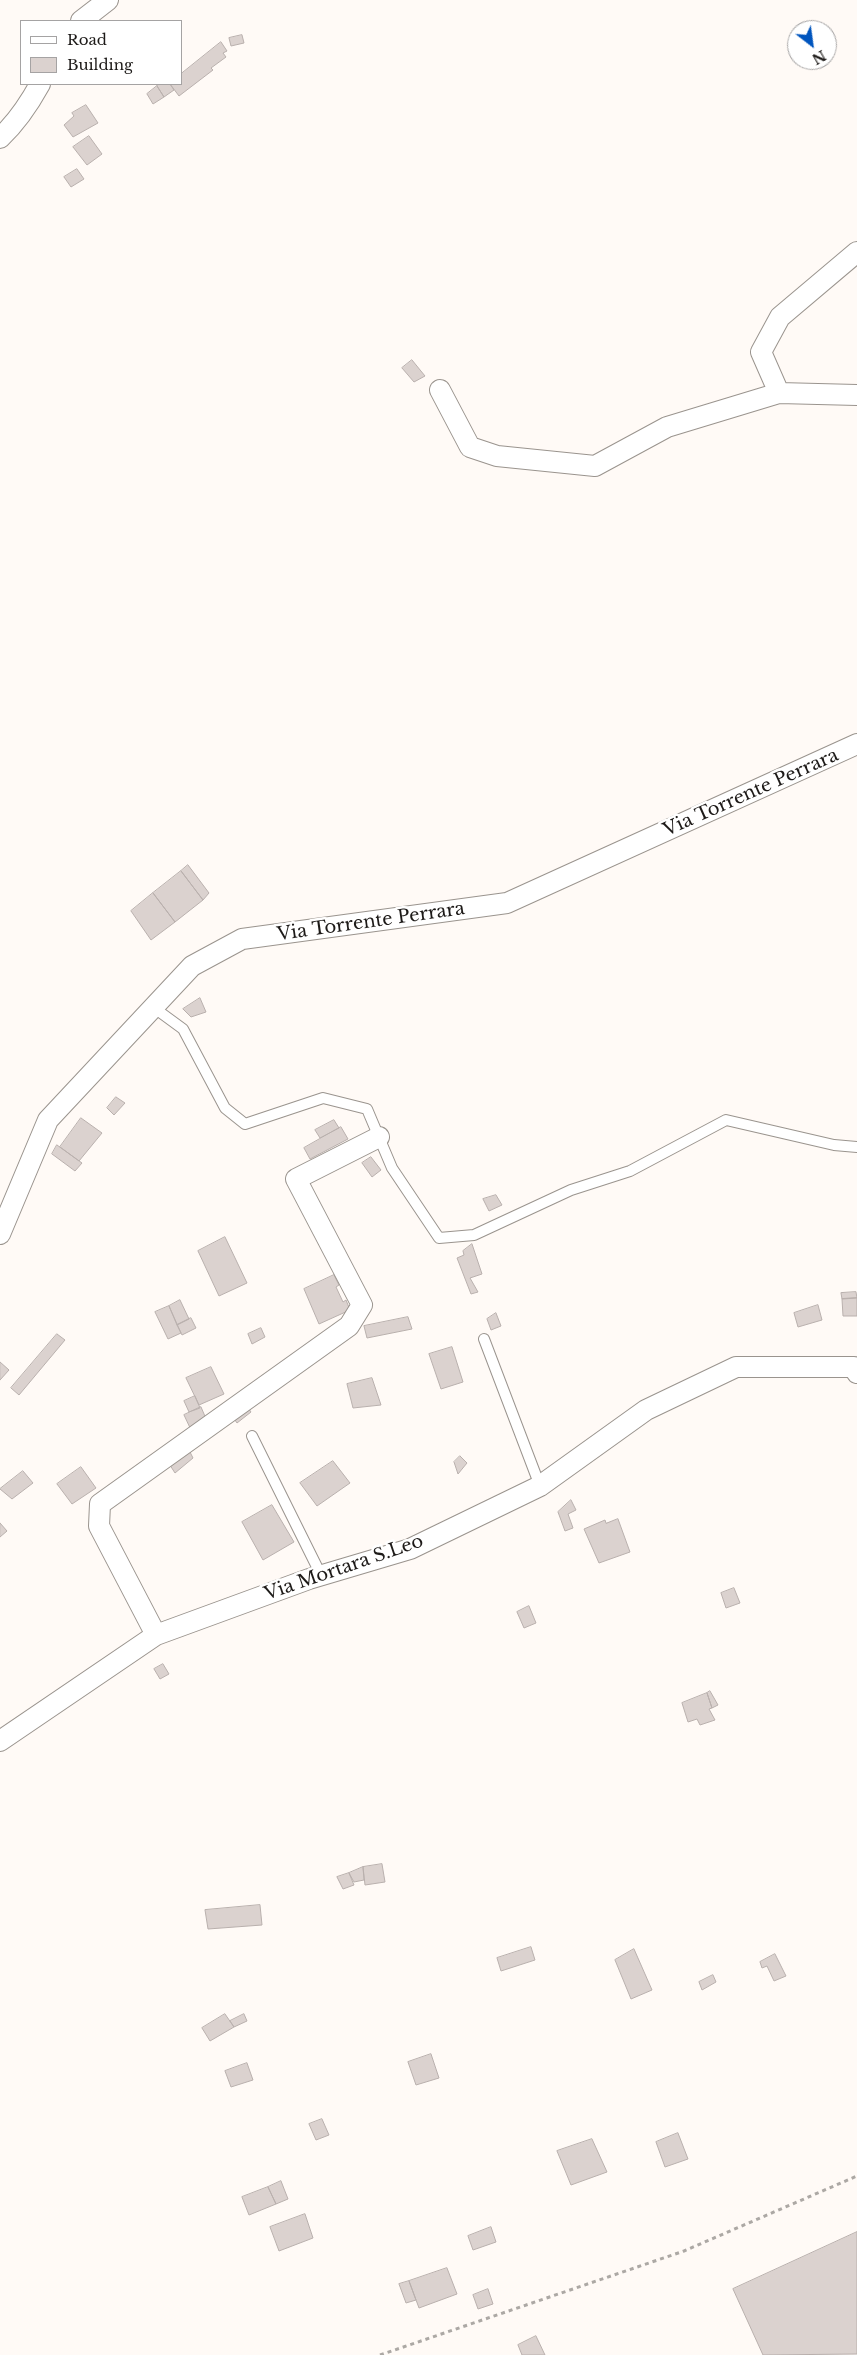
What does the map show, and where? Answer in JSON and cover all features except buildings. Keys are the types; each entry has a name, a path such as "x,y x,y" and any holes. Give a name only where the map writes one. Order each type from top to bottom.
{"street":[{"path":"81,20 108,0"},
{"path":"0,138 11,128 39,85"},
{"path":"779,393 760,352 780,317 857,252"},
{"path":"440,390 470,448 497,456 595,466 667,427 779,393 857,396"},
{"name":"Via Torrente Perrara","path":"0,1234 48,1120 192,966 242,939 507,903 857,744"},
{"path":"156,1635 99,1526 100,1504 349,1326 362,1305 296,1179 379,1137"},
{"name":"Via Mortara S.Leo","path":"0,1741 156,1635 321,1575 410,1549 540,1486 646,1410 736,1367 854,1367 857,1373"}],"lane":[{"path":"154,1007 183,1030 226,1108 246,1124 323,1098 367,1109 392,1168 439,1238 474,1235 571,1190 630,1170 726,1120 834,1145 857,1147"},
{"path":"484,1340 540,1486"},
{"path":"252,1436 321,1575"}],"path":[{"path":"380,2355 684,2251 857,2176"}]}
